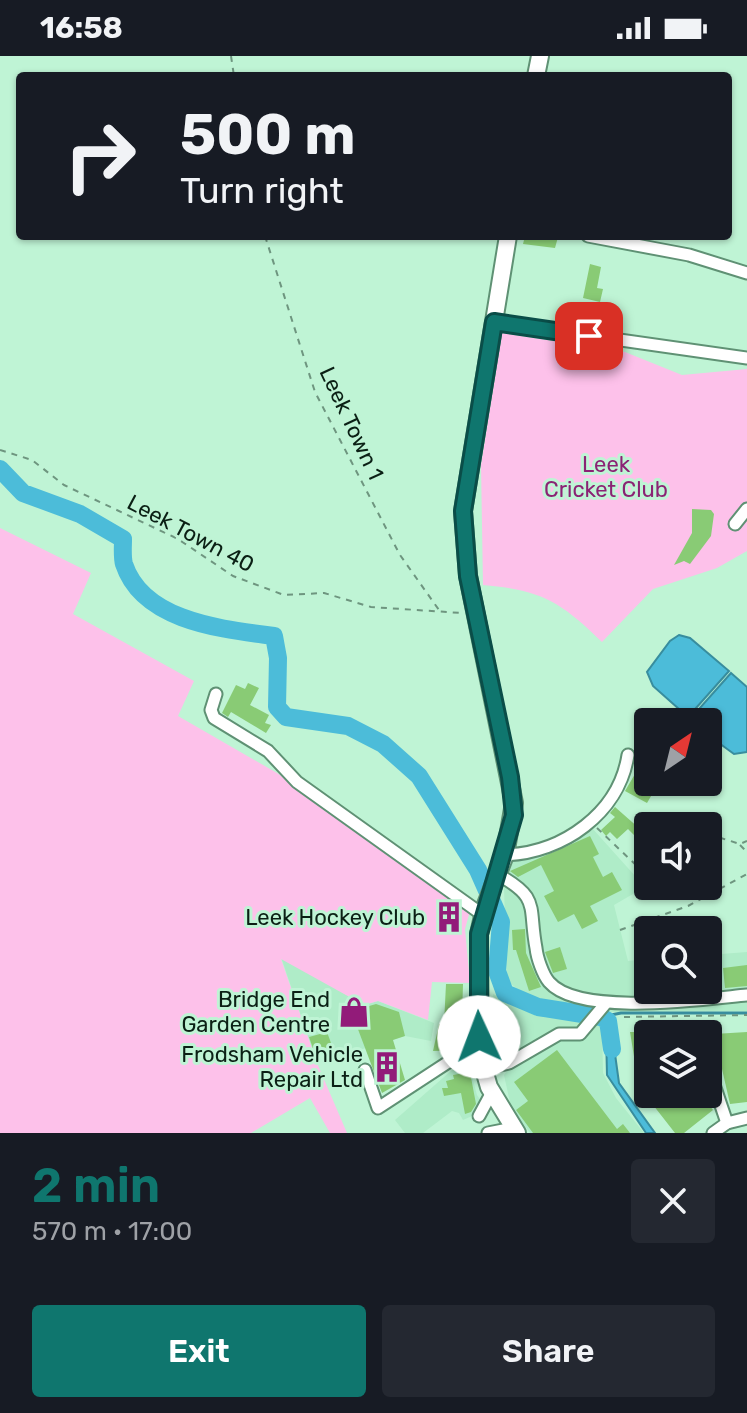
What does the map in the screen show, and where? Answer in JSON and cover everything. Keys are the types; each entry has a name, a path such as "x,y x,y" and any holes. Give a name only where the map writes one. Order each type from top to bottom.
{"highway":[{"path":"507,240 463,511 475,614 514,803 505,855 484,911 477,960 482,1062 492,1092 515,1130"}],"street":[{"path":"609,240 689,255 747,273"},
{"path":"494,322 747,358"},
{"path":"735,524 747,509"},
{"path":"216,694 211,710 214,718 268,751 297,782 484,911"},
{"path":"505,855 531,853 550,846 591,821 619,788 628,755"},
{"path":"496,877 521,887 533,904 536,951 547,981 555,988 604,1007 747,995"},
{"path":"365,1070 378,1108 453,1059 509,1063 559,1034 580,1034 604,1007"},
{"path":"479,1116 492,1092"},
{"path":"722,1108 727,1123"},
{"path":"713,1133 727,1123 747,1118"},
{"path":"488,1133 515,1130"}],"path":[{"name":"Leek Town 1","path":"266,240 315,392 400,555 439,610"},
{"name":"Leek Town 40","path":"0,450 32,460 64,485 178,539 233,576 284,595 324,593 371,607 475,614"},
{"path":"591,821 634,863"},
{"path":"722,838 740,844 747,852"},
{"path":"740,844 747,841"},
{"path":"620,930 688,906 747,874"},
{"path":"624,1017 747,1015"}],"shaded area":[{"path":"592,828 634,875 634,893 614,905 628,961 634,960 634,1004 722,1004 722,954 747,952 747,1011 605,1012 535,1002 507,981 504,888 510,863"},
{"name":"Bridge End Garden Centre","path":"281,957 364,1005 378,1001 434,1023 431,1041 405,1036 317,1063"},
{"path":"493,994 523,1008 591,1019 602,1024 603,1073 616,1098 644,1133 530,1133 511,1107 504,1075 510,1067 507,1056 499,1051"},
{"path":"470,1069 477,1095 485,1107 479,1113 463,1120 459,1113 452,1111 423,1133 405,1133 395,1120 452,1070"}],"green space":[{"name":"Leek Cricket Club","path":"502,333 625,352 682,375 747,369 747,551 717,568 653,589 602,642 549,600 521,590 483,585 481,465"},
{"path":"0,528 91,573 73,614 194,681 178,716 277,773 470,911 465,929 470,983 432,982 428,1020 378,1001 364,1005 281,959 317,1063 347,1133 330,1133 310,1098 251,1133 0,1133"}],"water":[{"path":"679,635 690,638 729,671 696,708 678,708 653,686 647,672 670,641"},
{"path":"731,673 747,687 747,752 734,754 722,745 722,708 700,708"},
{"path":"611,1025 619,1083 634,1108 655,1133 646,1133 607,1075 606,1032"}],"building":[{"path":"524,240 557,240 555,248 523,244"},
{"path":"590,264 601,267 597,288 603,289 600,302 583,298"},
{"path":"692,509 711,510 714,514 711,536 690,564 684,561 674,565 692,533"},
{"path":"248,683 259,688 250,705 269,715 265,723 271,725 266,733 231,712 228,717 222,713 236,685 245,689"},
{"path":"634,776 634,796 625,791"},
{"path":"634,796 651,796 647,803"},
{"path":"615,807 634,824 634,835 628,829 617,839 610,832 606,836 601,830 615,817 610,813"},
{"path":"590,836 599,854 593,857 603,877 612,872 622,890 590,906 598,921 582,929 574,914 558,922 544,896 554,891 541,865 518,877 510,871"},
{"name":"Leek Hockey Club","path":"451,903 461,926 446,932 437,908"},
{"path":"525,929 526,953 541,987 529,991 516,950 513,950 512,930"},
{"path":"560,947 567,969 553,973 545,952"},
{"path":"747,965 747,986 725,988 723,968"},
{"path":"446,984 463,984 461,1050 433,1051 439,1024 444,1024"},
{"path":"376,1004 399,1012 405,1036 393,1040 405,1080 382,1093 356,1024 363,1023 359,1009"},
{"path":"327,1032 335,1054 317,1060 309,1037"},
{"path":"630,1032 634,1032 634,1056"},
{"path":"747,1032 747,1102 730,1104 722,1069 722,1034"},
{"path":"557,1050 617,1129 623,1124 630,1133 533,1133 516,1110 528,1101 514,1082"},
{"path":"470,1072 476,1104 471,1112 465,1114 461,1093 444,1096 442,1088 448,1088 446,1081 454,1079 453,1075"},
{"path":"655,1108 713,1110 684,1133 675,1133"}],"waterway":[{"path":"0,469 23,493 80,514 123,539 124,564 134,583 148,599 166,610 209,625 274,636 278,658 277,707 286,717 348,726 383,744 419,776 478,870 501,922 497,971 505,993 538,1007 601,1017 608,1021 612,1049"},
{"path":"601,1017 621,1013 747,1013"}],"place":[{"name":"Leek Hockey Club","path":"449,917"},
{"name":"Bridge End Garden Centre","path":"354,1012"},
{"name":"Frodsham Vehicle Repair Ltd","path":"387,1067"}],"route":[{"path":"479,1037 479,934 485,907 505,855 514,803 468,576 463,511 466,483 494,322 589,336"}]}
